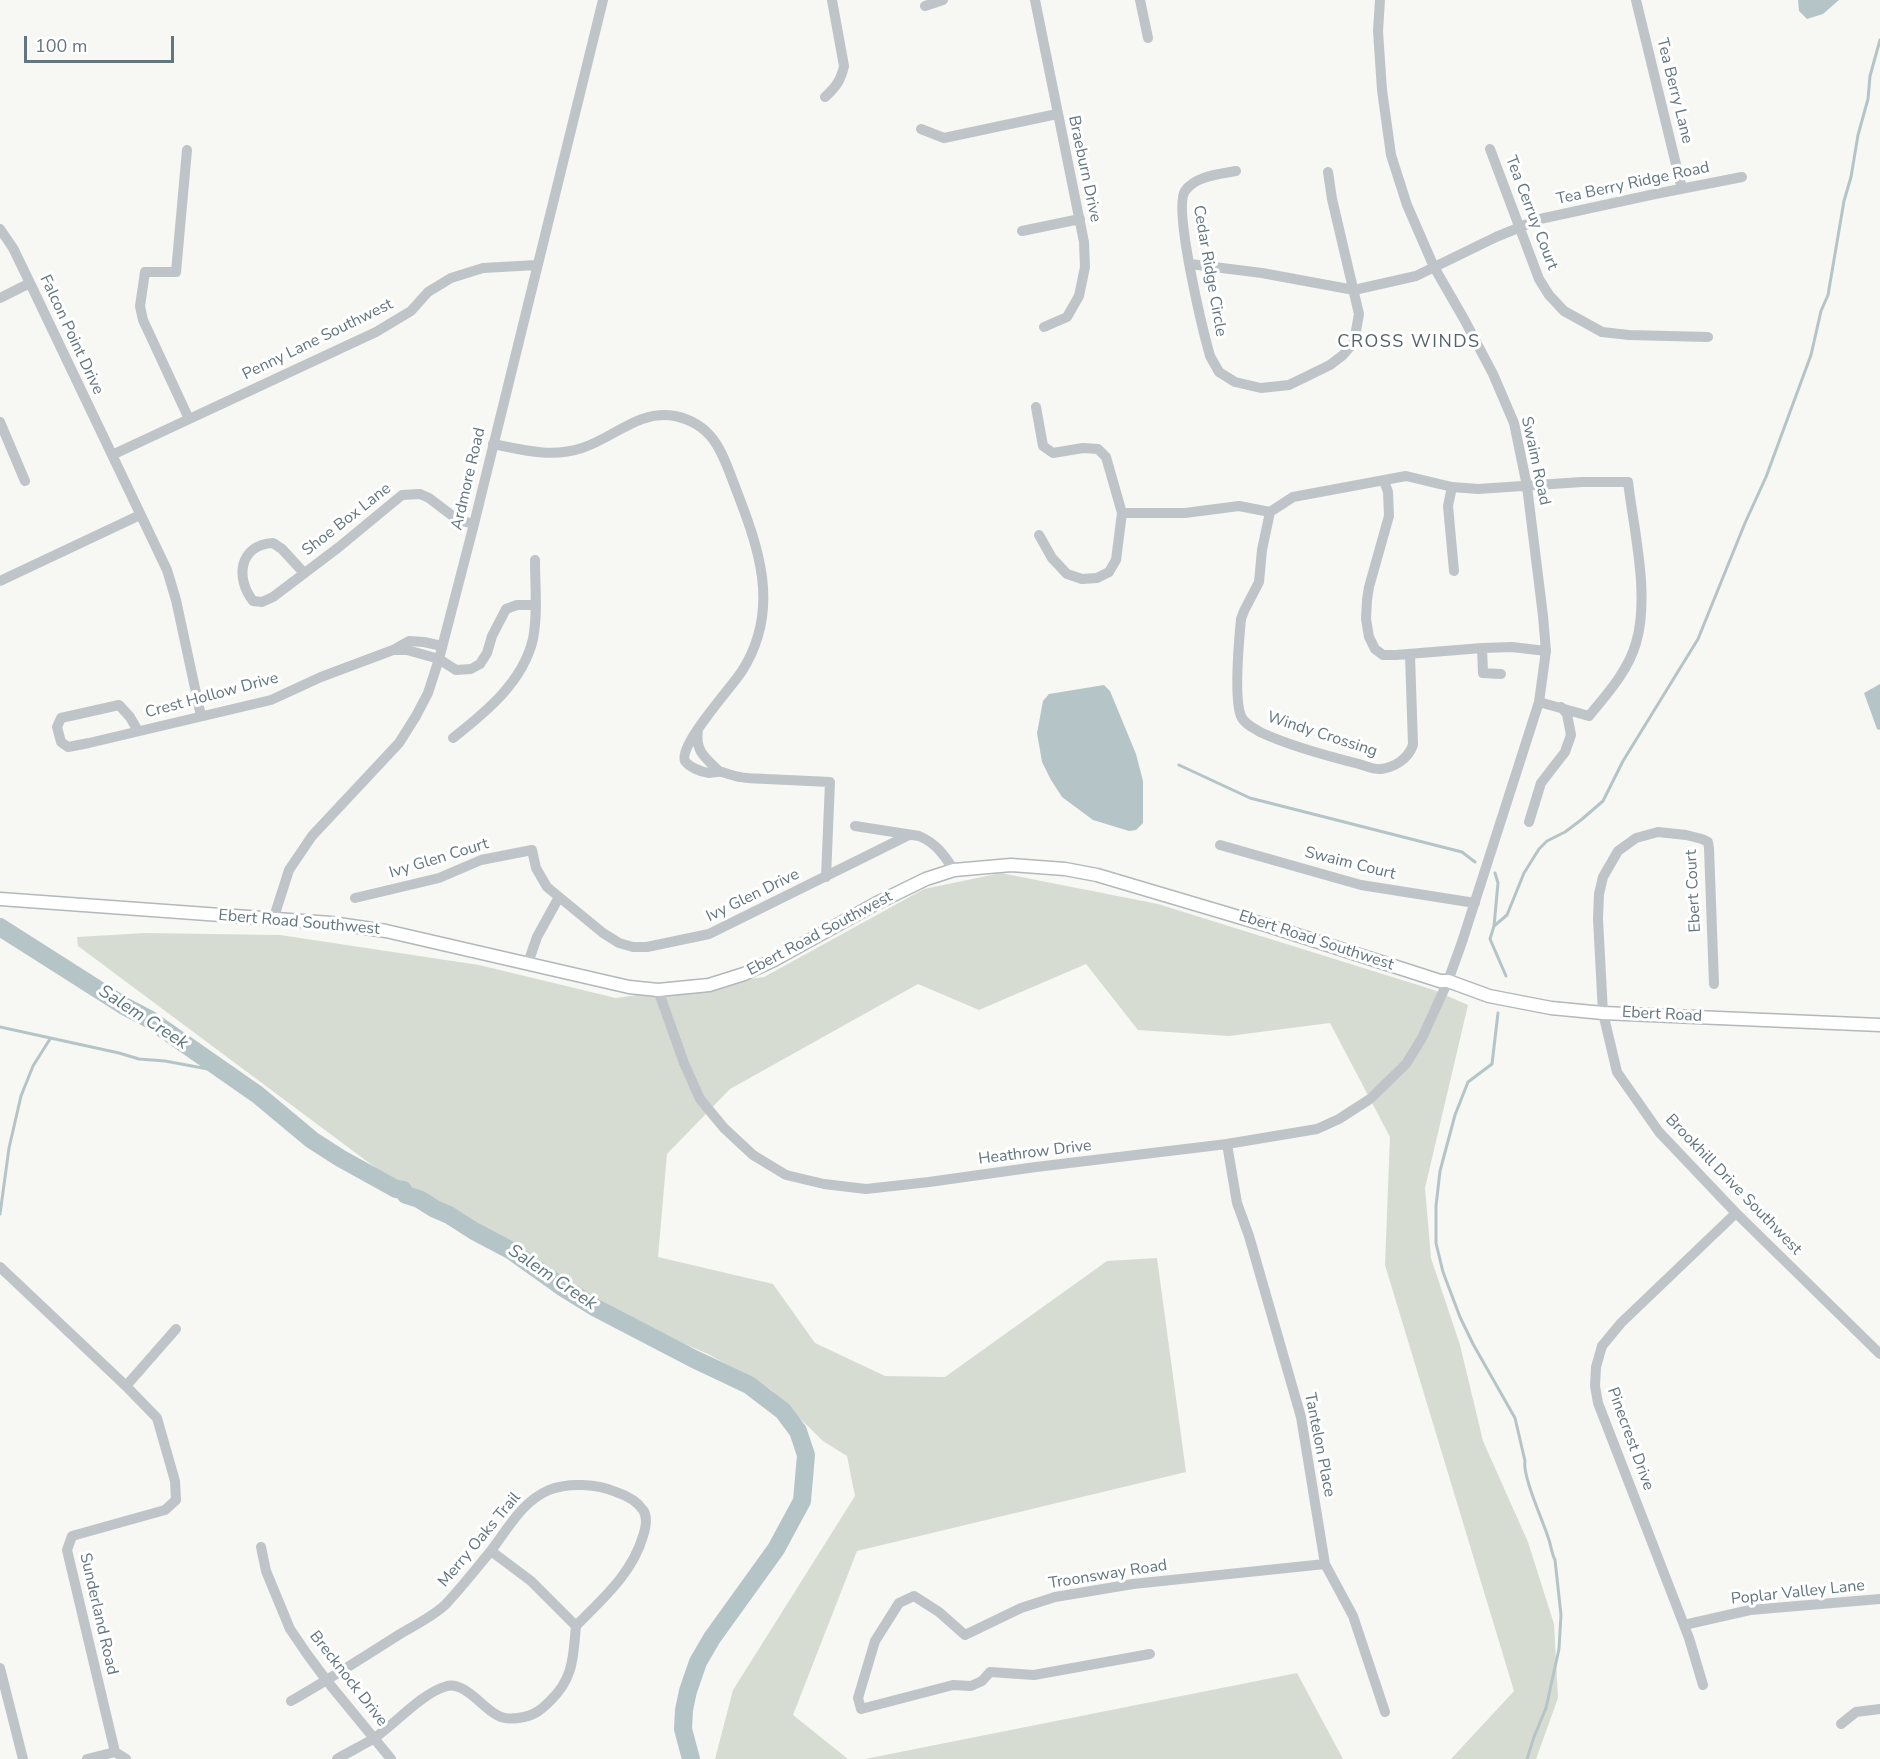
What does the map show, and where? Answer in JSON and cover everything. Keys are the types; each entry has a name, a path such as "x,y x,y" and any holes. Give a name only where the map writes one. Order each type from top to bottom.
{"main road":[{"name":"Ebert Road Southwest","path":"0,899 330,923 386,931 630,987 658,990 710,985 744,974 926,879 954,870 1011,865 1034,866 1097,875 1215,909 1440,981 1448,981"},
{"name":"Ebert Road","path":"1448,981 1488,996 1551,1008 1880,1025"}],"street":[{"name":"Ardmore Road","path":"273,920 289,870 312,836 399,743 428,693 474,525 603,0"},
{"path":"825,97 837,86 844,66 832,0"},
{"path":"925,6 943,0"},
{"name":"Braeburn Drive","path":"1035,0 1080,219 1085,267 1079,296 1067,317 1044,327"},
{"path":"1140,0 1148,38"},
{"name":"Swaim Road","path":"1380,0 1378,31 1381,78 1391,155 1407,205 1434,267 1493,374 1514,423 1527,486 1546,651 1539,702 1448,981"},
{"name":"Tea Berry Lane","path":"1636,0 1682,189"},
{"path":"921,129 944,138 1057,114"},
{"name":"Tea Cerruy Court","path":"1490,149 1539,279 1549,295 1564,311 1602,332 1708,338"},
{"path":"187,150 176,273 145,272 140,306 143,320 189,419"},
{"name":"Cedar Ridge Circle","path":"1236,171 1197,180 1185,191 1182,201 1184,227 1210,356 1219,372 1235,382 1261,388 1289,386 1323,369 1343,355 1354,342 1359,314 1332,199 1328,172"},
{"name":"Tea Berry Ridge Road","path":"1354,290 1416,276 1540,219 1742,177"},
{"path":"1022,231 1080,219"},
{"name":"Falcon Point Drive","path":"0,229 13,248 167,570 176,600 201,716"},
{"path":"1190,264 1262,273 1354,290"},
{"name":"Penny Lane Southwest","path":"112,455 376,332 411,311 428,292 451,278 483,268 537,265"},
{"path":"0,298 30,283"},
{"path":"1036,407 1043,446 1053,453 1083,448 1098,450 1106,457 1122,513 1116,560 1109,572 1097,578 1082,579 1067,574 1052,558 1039,535"},
{"path":"493,444 540,454 560,454 583,448 630,423 652,416 674,416 696,424 710,434 721,448 751,530 764,583 764,607 753,649 742,670 698,729 685,749 684,756 691,767 708,772 719,771 740,778 830,782 826,877"},
{"path":"0,422 25,480"},
{"path":"1122,513 1185,513 1239,506 1270,512 1293,497 1406,476 1452,487 1478,489 1582,482 1628,483 1642,591 1636,643 1622,674 1589,716 1539,702"},
{"path":"1384,481 1388,492 1389,516 1366,600 1367,633 1376,649 1383,655 1512,647 1546,651"},
{"path":"1452,487 1448,506 1454,571"},
{"name":"Shoe Box Lane","path":"304,573 282,549 273,543 256,548 243,561 244,585 248,595 253,601 262,602 273,597 339,547 402,495 420,494 458,520 474,525"},
{"name":"Windy Crossing","path":"1270,512 1262,550 1259,582 1241,619 1238,684 1239,707 1244,720 1263,733 1337,759 1376,769 1390,767 1406,757 1413,746 1410,655"},
{"path":"0,580 140,515"},
{"path":"453,738 479,717 513,681 526,660 533,638 535,560"},
{"name":"Crest Hollow Drive","path":"393,650 407,650 439,659 456,670 471,669 480,664 487,653 492,636 506,609 517,605 535,605"},
{"name":"Crest Hollow Drive","path":"138,731 130,717 119,705 61,718 57,727 61,742 68,747 138,731 271,700 321,677 393,650 409,641 442,646"},
{"path":"1482,648 1483,673 1501,674"},
{"path":"1529,822 1541,783 1565,752 1571,735 1567,714 1561,707"},
{"path":"698,729 697,739 701,753 719,771"},
{"path":"855,826 928,840 936,846 954,870"},
{"name":"Ebert Court","path":"1603,1012 1598,920 1599,894 1603,877 1618,851 1636,838 1658,832 1686,835 1708,842 1714,984"},
{"name":"Ivy Glen Drive","path":"532,850 536,868 547,887 619,943 633,947 647,947 709,934 909,835"},
{"name":"Swaim Court","path":"1221,845 1361,885 1475,903"},
{"name":"Ivy Glen Court","path":"355,898 439,878 481,860 532,850"},
{"path":"528,963 537,937 559,897"},
{"name":"Heathrow Drive","path":"658,990 684,1064 700,1099 724,1128 753,1155 786,1176 824,1184 866,1189 1227,1144 1317,1129 1370,1100 1406,1064 1422,1038 1448,981"},
{"name":"Brookhill Drive Southwest","path":"1603,1012 1617,1072 1659,1132 1736,1213 1880,1354"},
{"name":"Tantelon Place","path":"1227,1144 1237,1203 1249,1236 1301,1417 1325,1564 1353,1616 1385,1712"},
{"name":"Pinecrest Drive","path":"1704,1684 1684,1625 1598,1403 1595,1386 1596,1367 1602,1346 1621,1323 1736,1213"},
{"name":"Sunderland Road","path":"0,1267 157,1418 176,1481 176,1500 165,1510 72,1536 67,1551 115,1752"},
{"path":"126,1386 176,1329"},
{"name":"Merry Oaks Trail","path":"291,1701 327,1681 444,1606 527,1504 551,1490 573,1486 610,1489 642,1508 646,1526 633,1561 614,1586 576,1626"},
{"name":"Brecknock Drive","path":"261,1547 266,1571 291,1629 327,1681 391,1759"},
{"path":"337,1759 374,1738 426,1698 449,1686 458,1687 475,1697 504,1719 518,1718 540,1711 560,1692 568,1676 576,1626 531,1581 491,1551"},
{"name":"Troonsway Road","path":"1150,1654 1034,1675 990,1672 982,1681 971,1686 953,1685 861,1709 858,1698 875,1641 899,1603 914,1596 939,1612 965,1635 1021,1608 1055,1597 1133,1584 1325,1564"},
{"name":"Poplar Valley Lane","path":"1684,1625 1750,1610 1880,1599"},
{"path":"0,1671 23,1759"},
{"path":"1840,1724 1856,1712 1880,1709"},
{"path":"87,1759 115,1752 126,1759"}],"shaded area":[{"path":"1798,0 1839,0 1823,14 1807,19 1799,11"},
{"path":"1880,684 1880,730 1877,729 1864,693"},
{"path":"1104,685 1110,691 1136,754 1143,781 1143,823 1136,830 1129,831 1093,820 1062,797 1042,762 1037,733 1043,701 1049,694"},
{"path":"1001,873 1158,904 1434,990 1468,1005 1425,1188 1431,1258 1460,1345 1483,1441 1528,1542 1554,1624 1558,1698 1536,1759 1451,1759 1514,1691 1385,1265 1390,1137 1330,1023 1229,1036 1138,1030 1086,964 979,1010 918,984 730,1089 667,1154 658,1257 773,1284 815,1343 885,1376 945,1377 1107,1261 1157,1258 1186,1472 857,1551 793,1715 848,1759 715,1759 733,1690 855,1496 847,1456 823,1441 770,1389 708,1354 652,1330 384,1174 78,946 77,937 145,933 280,935 479,965 616,998 764,977 924,889"},
{"path":"1297,1673 1343,1759 865,1759"}],"waterway":[{"path":"1494,926 1507,915 1524,873 1539,849 1547,841 1565,832 1603,801 1623,761 1698,639 1766,477 1811,355 1821,311 1828,295 1844,201 1868,99 1870,76 1880,40"},
{"path":"1179,765 1250,798 1462,852 1475,862"},
{"path":"1495,873 1498,883 1494,926 1490,939 1506,976"},
{"name":"Salem Creek","path":"0,927 124,1006 149,1019 258,1095 312,1140 340,1158 396,1189 403,1190 406,1195 419,1199 510,1250 596,1308 749,1385 783,1411 798,1431 806,1455 802,1501 776,1549 712,1638 698,1662 684,1710 683,1729 691,1759"},
{"path":"1498,1013 1492,1064 1468,1082 1455,1115 1440,1171 1436,1206 1436,1243 1443,1272 1460,1317 1515,1418 1527,1477 1555,1560 1561,1615 1559,1649 1546,1708 1527,1759"},
{"path":"0,1027 139,1059 165,1061 224,1072"},
{"path":"0,1214 9,1148 21,1096 33,1066 50,1039"}],"district":[{"name":"CROSS WINDS","path":"1409,343"}]}
